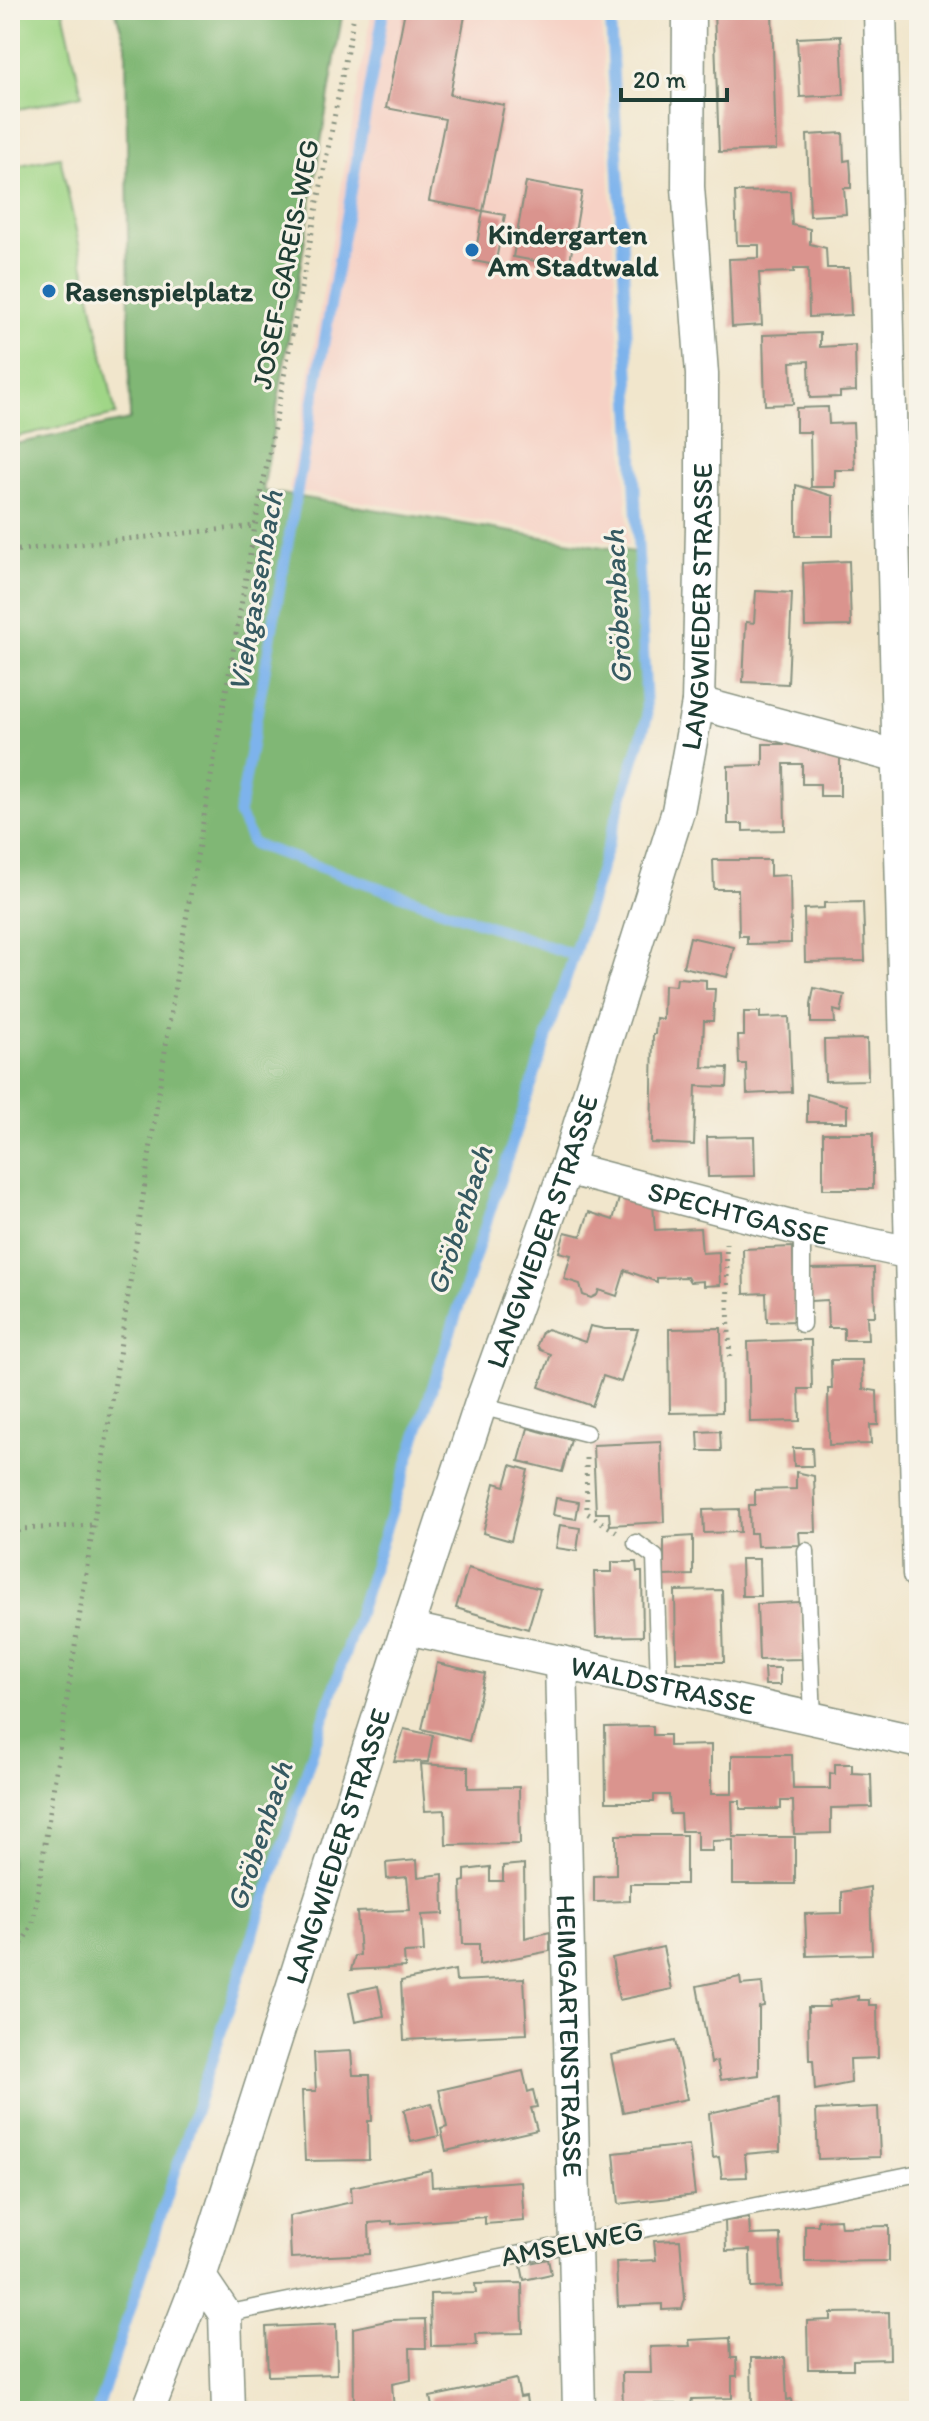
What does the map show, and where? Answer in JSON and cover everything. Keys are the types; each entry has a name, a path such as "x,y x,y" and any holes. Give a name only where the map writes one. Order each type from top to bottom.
{"street":[{"name":"LANGWIEDER STRASSE","path":"148,2411 200,2277 407,1628 480,1406 566,1168 678,811 698,703 702,527 702,374 688,187 689,10"},
{"path":"880,10 905,748 911,1253 919,1574"},
{"path":"698,703 905,748"},
{"name":"SPECHTGASSE","path":"566,1168 802,1230 911,1253"},
{"name":"WALDSTRASSE","path":"407,1628 919,1742"},
{"name":"HEIMGARTENSTRASSE","path":"561,1662 579,2411"},
{"path":"200,2277 225,2314 228,2411"}],"lane":[{"path":"802,1230 802,1324"},
{"path":"480,1406 586,1433"},
{"path":"636,1543 655,1557 659,1684"},
{"path":"806,1551 813,1718"},
{"name":"AMSELWEG","path":"225,2314 919,2173"}],"path":[{"name":"JOSEF-GAREIS-WEG","path":"10,1965 33,1923 179,959 255,526 312,219 355,10"},
{"path":"10,551 255,526"},
{"path":"726,1210 730,1362"},
{"path":"586,1433 587,1513 636,1543"},
{"path":"10,1534 22,1529 92,1525"}],"shaded area":[{"name":"Kindergarten Am Stadtwald","path":"372,10 601,10 629,545 289,490"}],"green space":[{"path":"10,10 63,10 82,95 10,111"},
{"path":"115,10 343,10 263,491 640,553 647,718 574,955 97,2411 10,2411 10,445 130,420 126,45"},
{"name":"Rasenspielplatz","path":"60,157 116,415 10,438 10,167"}],"building":[{"path":"405,10 436,10 465,16 450,95 504,105 483,211 429,201 445,119 386,108"},
{"path":"714,10 772,10 776,150 719,152"},
{"path":"841,36 844,95 800,97 797,38"},
{"path":"843,133 844,161 850,160 851,174 851,188 844,188 846,214 810,216 807,135"},
{"path":"526,182 582,192 569,267 513,257"},
{"path":"790,191 792,225 810,229 810,244 826,248 827,268 849,268 851,315 809,317 808,269 794,269 794,272 759,273 762,325 732,327 729,259 759,258 759,245 737,245 735,192"},
{"path":"483,211 505,215 495,265 474,261"},
{"path":"820,333 820,347 855,345 856,391 840,392 840,397 810,398 809,361 791,362 793,404 765,405 763,335"},
{"path":"828,407 829,424 853,423 855,470 835,470 835,487 811,487 810,432 796,432 796,408"},
{"path":"796,485 833,496 833,536 796,536"},
{"path":"849,561 851,626 805,627 803,563"},
{"path":"756,591 792,593 788,684 743,682 746,622 754,623"},
{"path":"763,744 802,744 840,750 840,796 820,796 820,784 802,784 802,764 784,764 785,830 743,831 743,824 728,824 728,766 763,765"},
{"path":"713,860 770,860 770,876 790,875 791,943 747,944 747,936 739,936 738,889 714,889"},
{"path":"863,902 865,961 805,962 804,909 824,908 824,903"},
{"path":"690,937 734,947 727,977 683,967"},
{"path":"677,978 706,980 706,989 715,989 713,1021 704,1021 702,1067 728,1068 727,1087 696,1086 694,1145 651,1143 653,1034 656,1018 663,1019 664,985 676,986"},
{"path":"814,988 845,995 841,1012 834,1010 835,1023 811,1023"},
{"path":"744,1012 760,1012 760,1018 789,1017 792,1092 747,1094 746,1064 739,1064 738,1036 744,1036"},
{"path":"867,1039 868,1080 825,1081 824,1040"},
{"path":"807,1094 847,1105 847,1122 807,1122"},
{"path":"823,1133 873,1133 873,1189 823,1189"},
{"path":"754,1136 755,1176 708,1177 707,1137"},
{"path":"620,1195 653,1205 655,1230 700,1228 702,1253 719,1252 720,1285 703,1286 703,1281 690,1282 687,1277 657,1278 657,1282 625,1270 617,1296 599,1290 591,1298 583,1295 580,1284 564,1279 571,1255 559,1252 565,1232 581,1236 589,1212 613,1220"},
{"path":"793,1247 795,1321 767,1322 766,1293 744,1294 743,1249"},
{"path":"874,1268 875,1316 867,1316 868,1340 844,1340 844,1328 828,1328 827,1300 810,1301 809,1269"},
{"path":"590,1326 638,1329 621,1382 603,1376 592,1406 539,1387 551,1354 540,1350 537,1345 542,1332 547,1329 585,1342"},
{"path":"721,1328 722,1412 670,1413 669,1329"},
{"path":"811,1340 812,1389 799,1389 800,1421 750,1422 748,1342"},
{"path":"831,1360 862,1360 863,1389 877,1391 878,1425 870,1425 871,1444 829,1445"},
{"path":"528,1428 571,1440 562,1472 519,1461"},
{"path":"720,1431 721,1451 699,1451 698,1432"},
{"path":"661,1442 664,1522 610,1525 609,1513 596,1513 593,1445"},
{"path":"793,1448 812,1448 813,1466 794,1466"},
{"path":"511,1465 528,1470 511,1541 483,1533 495,1483 505,1486"},
{"path":"796,1472 814,1476 816,1532 799,1532 800,1545 757,1546 756,1533 750,1533 749,1505 755,1505 755,1490 796,1489"},
{"path":"556,1498 579,1502 576,1519 553,1515"},
{"path":"739,1509 740,1532 704,1533 703,1510"},
{"path":"560,1525 580,1528 577,1551 556,1548"},
{"path":"693,1536 693,1575 664,1576 664,1538"},
{"path":"741,1559 759,1559 760,1596 742,1596"},
{"path":"612,1562 636,1562 637,1572 642,1572 643,1636 596,1637 594,1572 612,1572"},
{"path":"468,1568 540,1589 528,1629 456,1608"},
{"path":"722,1590 724,1662 676,1662 675,1591"},
{"path":"800,1602 802,1659 759,1660 757,1604"},
{"path":"437,1663 485,1674 469,1741 422,1729"},
{"path":"764,1668 780,1668 780,1685 765,1685"},
{"path":"653,1726 653,1735 669,1735 669,1746 711,1745 711,1794 732,1794 732,1755 792,1755 793,1789 830,1789 830,1773 835,1774 835,1764 852,1764 852,1773 871,1774 872,1807 831,1808 831,1833 794,1834 793,1801 781,1801 781,1809 740,1809 740,1801 732,1801 733,1837 795,1837 795,1884 733,1884 733,1840 712,1841 712,1851 697,1851 697,1831 681,1831 680,1814 670,1814 669,1795 654,1795 654,1802 606,1802 605,1727"},
{"path":"404,1729 433,1735 428,1762 394,1761"},
{"path":"421,1764 468,1767 468,1788 519,1787 520,1844 446,1845 445,1810 425,1811"},
{"path":"616,1835 686,1835 686,1884 630,1884 630,1901 594,1902 594,1876 616,1875"},
{"path":"417,1860 418,1877 443,1874 444,1914 422,1915 424,1952 404,1953 405,1967 351,1970 355,1956 360,1955 357,1912 410,1910 407,1877 387,1879 386,1863"},
{"path":"524,1864 525,1938 550,1932 550,1951 479,1965 479,1944 463,1944 461,1882 465,1881 465,1870 490,1867 490,1881 503,1881 503,1866"},
{"path":"870,1887 872,1954 807,1956 805,1914 842,1913 842,1892"},
{"path":"663,1947 672,1989 619,2000 612,1958"},
{"path":"455,1970 456,1981 524,1978 527,2034 404,2040 401,1981"},
{"path":"740,1977 741,1985 762,1983 764,2006 759,2007 759,2075 721,2080 717,2061 711,2063 697,1986"},
{"path":"378,1986 384,2016 355,2022 349,1992"},
{"path":"858,1996 858,2000 869,2000 869,2005 877,2005 878,2058 850,2059 851,2083 815,2090 813,2060 809,2060 808,2007 829,2007 829,2001"},
{"path":"675,2041 687,2099 623,2112 611,2055"},
{"path":"351,2051 353,2075 370,2075 372,2121 368,2121 369,2160 305,2161 302,2091 316,2091 314,2053"},
{"path":"523,2071 528,2092 533,2090 537,2107 531,2108 537,2130 446,2151 441,2129 447,2127 439,2090"},
{"path":"779,2098 780,2151 745,2154 747,2177 722,2178 719,2157 713,2158 709,2113"},
{"path":"432,2103 439,2136 411,2142 404,2110"},
{"path":"878,2107 880,2157 818,2159 816,2110"},
{"path":"689,2145 695,2195 619,2204 614,2153"},
{"path":"431,2170 432,2187 521,2181 524,2221 485,2224 485,2217 369,2223 370,2254 291,2258 289,2216 352,2202 351,2187"},
{"path":"749,2218 750,2235 780,2234 782,2287 751,2288 750,2250 726,2251 725,2221"},
{"path":"840,2219 841,2227 889,2226 889,2261 805,2262 805,2225 818,2225 818,2220"},
{"path":"680,2240 685,2299 682,2309 662,2310 662,2304 618,2306 616,2262 656,2260 654,2241"},
{"path":"548,2259 551,2274 524,2280 521,2265"},
{"path":"522,2283 523,2333 476,2334 477,2345 431,2346 430,2294 476,2293 475,2284"},
{"path":"889,2312 890,2359 853,2360 853,2369 808,2369 807,2321 831,2320 831,2313"},
{"path":"425,2319 426,2348 410,2348 411,2380 392,2384 394,2411 354,2411 353,2328 391,2320"},
{"path":"336,2324 337,2374 268,2376 266,2327"},
{"path":"730,2338 731,2358 736,2358 737,2376 732,2376 732,2398 692,2399 691,2404 652,2404 652,2411 623,2411 622,2373 651,2373 650,2347 690,2346 689,2340"},
{"path":"751,2358 785,2358 787,2400 791,2399 792,2411 737,2411 752,2407"},
{"path":"516,2379 520,2397 526,2396 528,2411 433,2411 430,2397"}],"waterway":[{"name":"Viehgassenbach","path":"384,10 239,814 253,844 574,955"},
{"name":"Gröbenbach","path":"97,2411 574,955 647,718 610,10"}],"place":[{"name":"Kindergarten Am Stadtwald","path":"472,250"},
{"name":"Rasenspielplatz","path":"49,291"}]}
